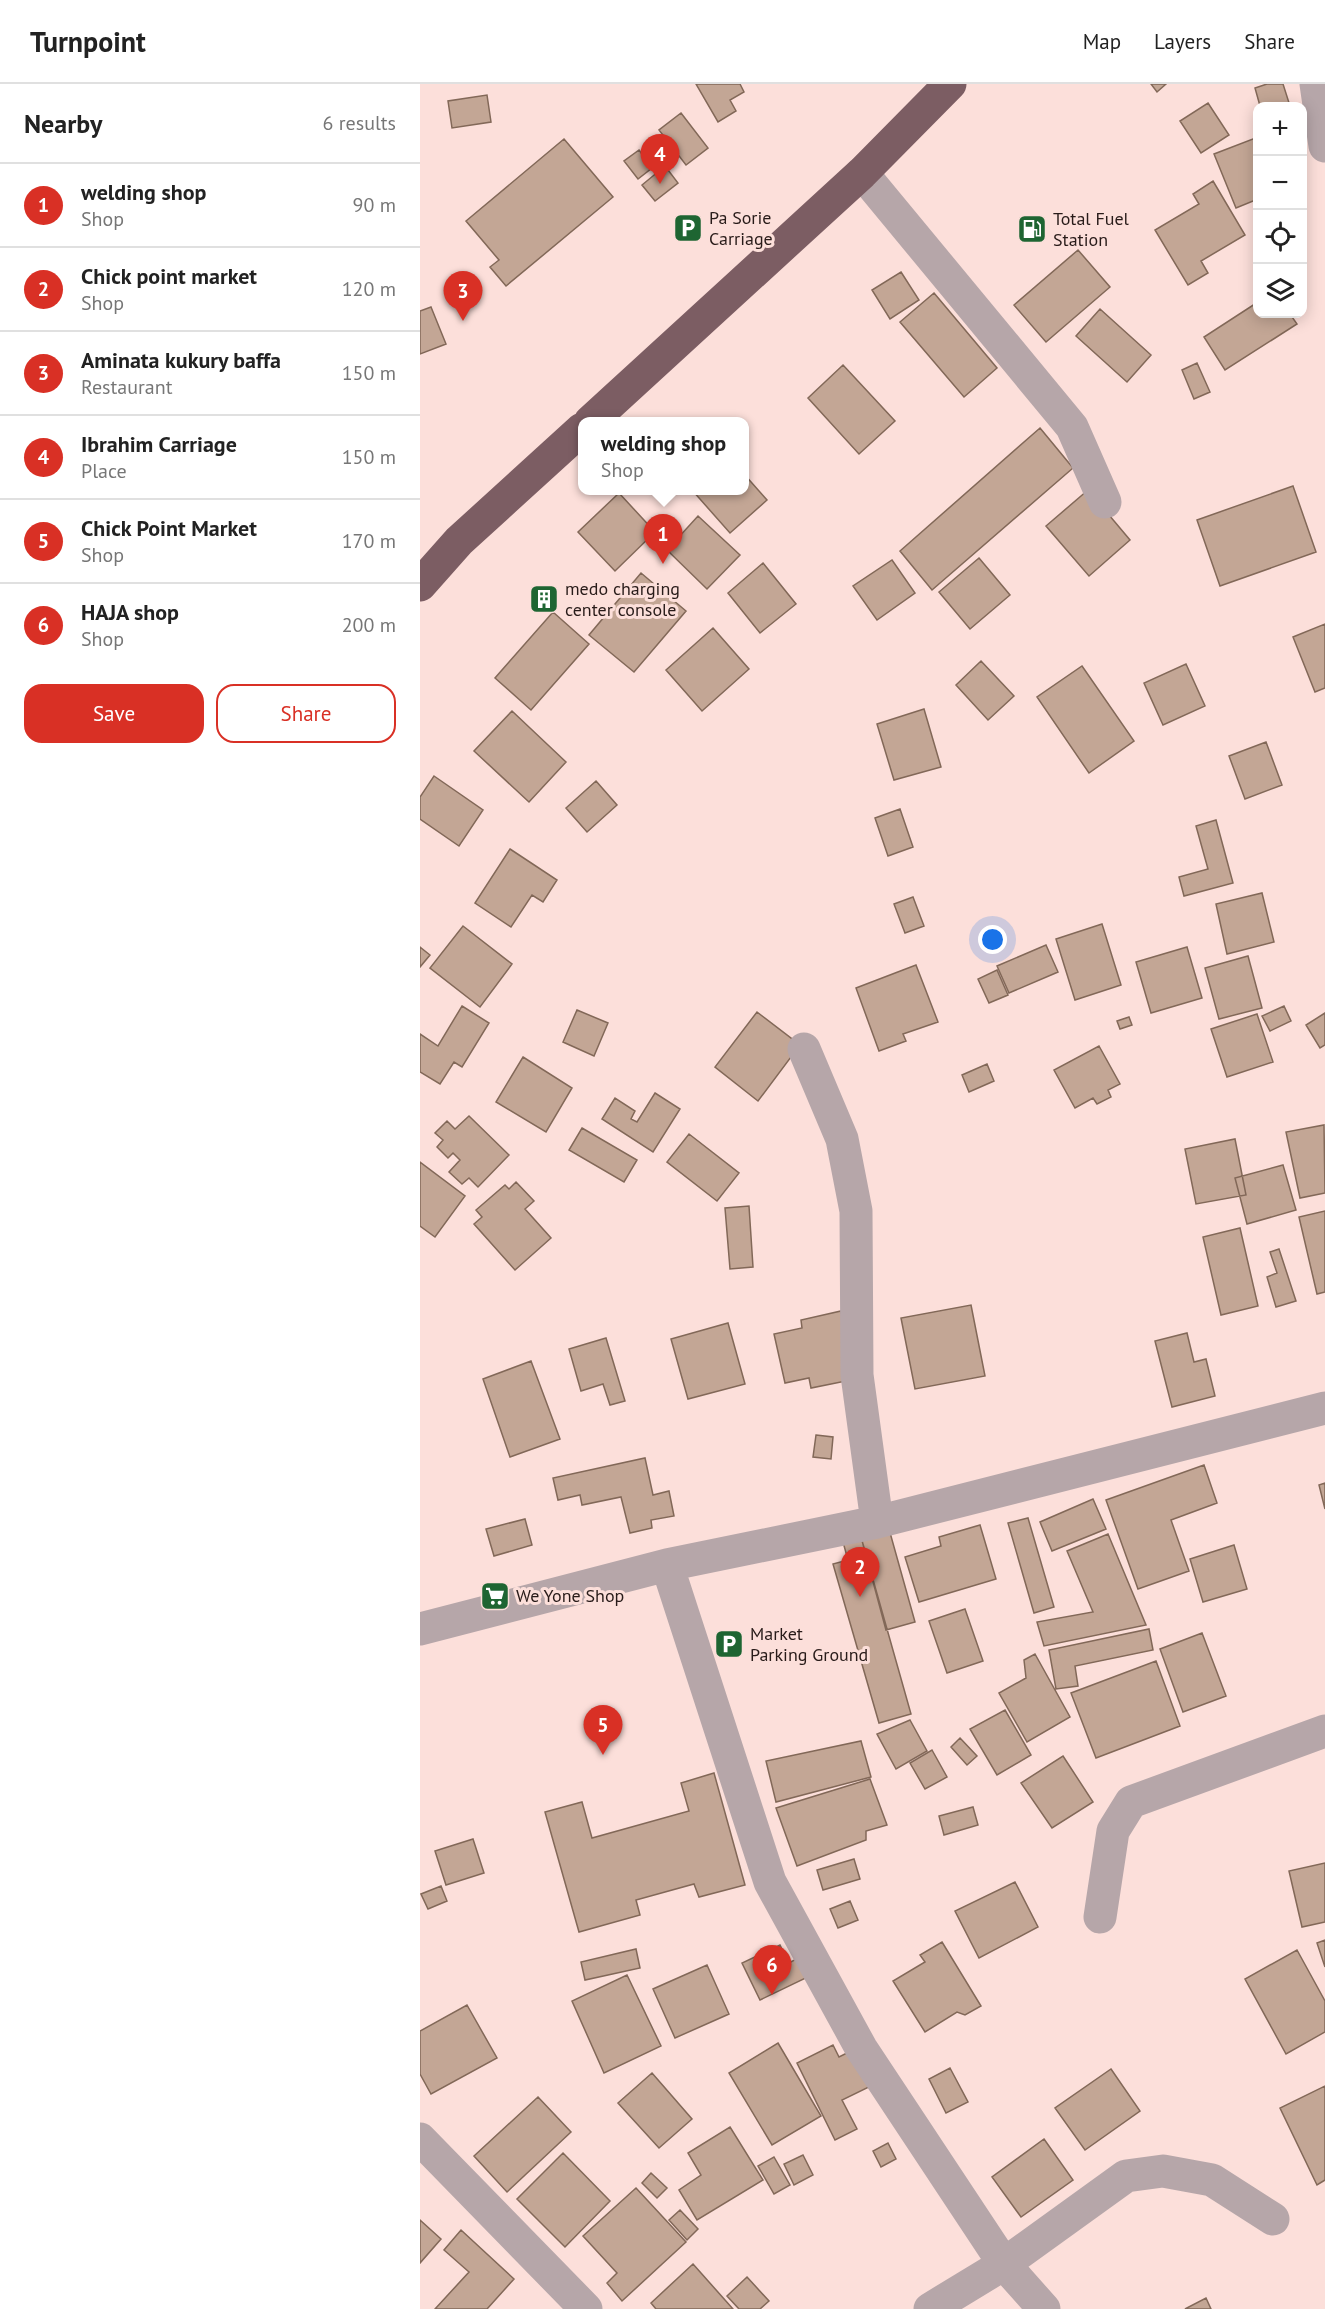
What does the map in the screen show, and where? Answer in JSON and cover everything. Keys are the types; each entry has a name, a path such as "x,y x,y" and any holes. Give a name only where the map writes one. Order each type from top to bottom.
{"highway":[{"path":"595,417 862,172 950,84"},
{"path":"420,585 459,541 578,433"}],"street":[{"path":"1316,84 1325,146"},
{"path":"862,172 1072,427 1105,502"},
{"path":"804,1049 843,1140 856,1211 856,1375 877,1522"},
{"path":"420,1629 667,1565 877,1522 1325,1408"},
{"path":"667,1565 770,1882 861,2048 1004,2264 1044,2309"},
{"path":"1100,1917 1113,1831 1131,1802 1325,1731"},
{"path":"420,2139 586,2309"},
{"path":"930,2309 1004,2264 1126,2176 1163,2171 1212,2180 1273,2219"}],"building":[{"path":"696,84 740,84 744,92 730,100 736,111 718,122"},
{"path":"1151,84 1166,84 1157,92"},
{"path":"1267,84 1283,84 1289,102 1259,102 1255,88"},
{"path":"487,95 491,122 452,128 448,101"},
{"path":"1208,103 1229,135 1201,153 1180,121"},
{"path":"681,113 708,148 686,165 659,130"},
{"path":"564,139 613,197 506,286 490,267 499,260 466,221"},
{"path":"1253,139 1253,201 1236,208 1214,154"},
{"path":"639,150 652,168 638,179 624,161"},
{"path":"665,166 678,183 655,201 642,185"},
{"path":"1213,181 1245,235 1201,261 1208,273 1188,285 1155,230 1199,204 1193,194"},
{"path":"1078,250 1110,287 1046,342 1014,305"},
{"path":"901,272 919,300 890,319 872,290"},
{"path":"934,293 997,368 964,397 900,322"},
{"path":"1253,305 1253,318 1293,318 1297,324 1225,370 1204,337"},
{"path":"431,307 446,344 420,354 420,311"},
{"path":"1100,309 1151,355 1127,382 1076,336"},
{"path":"1197,363 1210,392 1194,399 1182,370"},
{"path":"843,365 895,421 859,454 808,398"},
{"path":"1040,428 1073,468 932,590 900,551"},
{"path":"749,480 767,500 730,533 696,495 749,495"},
{"path":"1293,486 1316,552 1220,586 1197,520"},
{"path":"1088,490 1130,540 1089,576 1046,526"},
{"path":"617,495 621,495 655,532 615,571 578,532"},
{"path":"698,516 740,555 707,589 667,550"},
{"path":"979,558 1010,595 970,629 939,592"},
{"path":"892,560 915,593 877,620 853,586"},
{"path":"763,563 796,604 760,633 728,593"},
{"path":"641,573 686,611 634,672 589,635"},
{"name":"medo charging center console","path":"541,590 553,598 547,609 534,600"},
{"path":"553,612 589,644 531,710 495,678"},
{"path":"1325,624 1325,688 1315,692 1293,637"},
{"path":"713,628 749,669 702,711 666,670"},
{"path":"981,661 1014,696 988,720 956,685"},
{"path":"1186,664 1205,706 1163,725 1144,683"},
{"path":"1082,666 1134,741 1089,773 1037,697"},
{"path":"924,709 941,767 894,780 877,724"},
{"path":"512,711 566,762 529,802 474,751"},
{"path":"1266,742 1282,785 1245,799 1229,756"},
{"path":"434,776 483,810 459,846 420,819 420,797"},
{"path":"596,781 617,805 587,832 566,808"},
{"path":"900,809 913,847 888,856 875,818"},
{"path":"1216,820 1233,883 1184,896 1179,877 1208,869 1196,826"},
{"path":"510,849 557,880 543,902 532,895 511,927 475,903"},
{"path":"1262,893 1274,942 1227,954 1216,904"},
{"path":"913,897 924,926 905,933 894,904"},
{"path":"1102,924 1121,985 1075,1000 1056,939"},
{"path":"463,926 512,964 480,1007 430,968"},
{"path":"1046,945 1058,972 1009,993 997,966"},
{"path":"420,947 430,955 420,967"},
{"path":"1187,947 1202,998 1151,1013 1136,962"},
{"path":"1248,956 1262,1008 1219,1019 1205,968"},
{"path":"916,965 938,1022 903,1034 906,1041 879,1051 856,988"},
{"path":"997,970 1008,995 989,1003 978,979"},
{"path":"462,1006 489,1023 462,1067 454,1062 440,1084 420,1072 420,1034 438,1046"},
{"path":"1284,1006 1291,1021 1270,1031 1262,1016"},
{"path":"577,1010 608,1023 594,1056 563,1042"},
{"path":"757,1012 800,1045 758,1101 715,1067"},
{"path":"1325,1013 1325,1045 1320,1048 1306,1025"},
{"path":"1257,1014 1273,1062 1227,1077 1211,1029"},
{"path":"1129,1017 1132,1025 1120,1029 1117,1021"},
{"path":"1099,1046 1120,1084 1108,1090 1111,1097 1097,1104 1093,1098 1075,1108 1054,1070"},
{"path":"523,1057 572,1088 546,1132 496,1102"},
{"path":"987,1064 994,1081 969,1092 962,1075"},
{"path":"655,1093 680,1109 653,1152 602,1119 615,1098 635,1111 631,1119 637,1122"},
{"path":"469,1116 509,1155 478,1187 469,1178 462,1184 449,1172 460,1160 453,1153 448,1158 437,1147 443,1140 435,1133 447,1121 455,1129"},
{"path":"1324,1125 1325,1193 1300,1198 1286,1132"},
{"path":"582,1128 637,1160 624,1182 569,1150"},
{"path":"689,1134 739,1173 717,1201 667,1162"},
{"path":"1235,1139 1246,1195 1196,1204 1185,1149"},
{"path":"420,1162 465,1196 435,1237 420,1226"},
{"path":"1283,1165 1296,1210 1247,1224 1235,1178"},
{"path":"516,1182 534,1201 525,1209 551,1238 515,1270 474,1224 482,1217 476,1210 505,1185 509,1189"},
{"path":"749,1206 753,1267 730,1269 725,1208"},
{"path":"1325,1211 1325,1292 1317,1294 1299,1217"},
{"path":"1240,1228 1258,1306 1221,1315 1203,1237"},
{"path":"1279,1249 1296,1301 1276,1307 1267,1277 1277,1273 1270,1252"},
{"path":"971,1305 985,1376 915,1389 901,1318"},
{"path":"841,1311 856,1379 811,1388 809,1378 785,1383 774,1334 802,1328 801,1320"},
{"path":"728,1323 745,1384 688,1399 671,1339"},
{"path":"1187,1333 1194,1362 1206,1359 1215,1396 1172,1407 1155,1341"},
{"path":"606,1338 625,1401 610,1405 603,1384 581,1391 569,1349"},
{"path":"531,1361 560,1439 510,1457 483,1379"},
{"path":"816,1435 833,1437 831,1459 813,1457"},
{"path":"645,1458 653,1495 669,1491 674,1516 651,1520 652,1528 630,1533 621,1497 582,1505 580,1495 558,1500 553,1478"},
{"path":"1204,1465 1217,1503 1171,1520 1189,1571 1138,1589 1106,1500"},
{"path":"1325,1483 1325,1509 1319,1485"},
{"path":"1093,1499 1106,1529 1052,1551 1040,1522"},
{"path":"1028,1518 1054,1607 1034,1613 1008,1523"},
{"path":"525,1519 532,1545 494,1556 486,1529"},
{"path":"980,1525 996,1579 919,1602 905,1557 941,1546 939,1537"},
{"path":"889,1529 915,1622 886,1630 861,1537"},
{"path":"1108,1534 1146,1625 1044,1646 1037,1622 1093,1612 1067,1551"},
{"path":"861,1537 911,1714 879,1723 833,1564 848,1560 843,1542"},
{"path":"1234,1545 1247,1589 1203,1602 1190,1559"},
{"path":"965,1609 983,1661 947,1673 929,1621"},
{"path":"1149,1629 1153,1650 1075,1666 1078,1686 1056,1689 1049,1650"},
{"path":"1202,1633 1226,1696 1183,1712 1160,1649"},
{"path":"1035,1654 1070,1717 1027,1742 999,1693 1026,1678 1024,1660"},
{"path":"1156,1661 1180,1726 1096,1758 1071,1693"},
{"path":"1005,1710 1031,1755 997,1775 970,1729"},
{"path":"910,1720 927,1751 896,1769 877,1734"},
{"path":"960,1738 977,1756 967,1765 951,1747"},
{"path":"861,1741 871,1777 776,1802 766,1761"},
{"path":"932,1750 947,1777 925,1789 910,1763"},
{"path":"1063,1756 1093,1802 1052,1828 1021,1783"},
{"path":"714,1773 745,1885 699,1897 694,1884 636,1900 640,1915 579,1932 545,1812 582,1802 592,1838 689,1811 681,1783"},
{"path":"870,1779 887,1825 866,1831 866,1840 797,1866 776,1808"},
{"path":"973,1807 978,1825 944,1835 939,1816"},
{"path":"473,1839 484,1873 446,1885 435,1851"},
{"path":"854,1859 860,1879 823,1890 817,1870"},
{"path":"1325,1863 1325,1922 1302,1927 1289,1871"},
{"path":"1015,1882 1038,1927 979,1958 955,1911"},
{"path":"441,1886 447,1901 428,1909 421,1894"},
{"path":"850,1901 858,1920 838,1928 830,1909"},
{"path":"1325,1940 1325,1967 1317,1943"},
{"path":"942,1942 981,2006 965,2015 957,2012 925,2032 893,1981 925,1962 920,1955"},
{"path":"780,1945 789,1963 802,1956 812,1975 760,2000 742,1963"},
{"path":"636,1949 640,1968 585,1980 581,1962"},
{"path":"1297,1950 1325,2001 1325,2032 1286,2054 1245,1979"},
{"path":"707,1965 729,2014 675,2038 653,1989"},
{"path":"627,1975 661,2046 604,2073 572,2001"},
{"path":"467,2005 497,2058 431,2094 420,2074 420,2031"},
{"path":"778,2043 821,2116 772,2145 729,2073"},
{"path":"833,2045 839,2057 855,2049 873,2085 842,2100 857,2129 835,2140 797,2063"},
{"path":"950,2068 968,2102 946,2113 929,2079"},
{"path":"1111,2069 1140,2111 1085,2150 1055,2108"},
{"path":"652,2073 692,2119 659,2148 618,2103"},
{"path":"1325,2086 1325,2180 1317,2185 1280,2108"},
{"path":"538,2097 571,2132 507,2192 474,2156"},
{"path":"730,2127 763,2180 697,2220 679,2190 701,2175 688,2153"},
{"path":"1044,2139 1073,2180 1021,2217 992,2177"},
{"path":"888,2143 896,2159 881,2167 873,2151"},
{"path":"563,2153 610,2201 565,2247 517,2199"},
{"path":"803,2155 813,2175 794,2185 784,2164"},
{"path":"774,2157 790,2185 774,2194 758,2166"},
{"path":"651,2173 667,2188 657,2198 642,2183"},
{"path":"636,2188 686,2242 622,2301 607,2283 617,2273 583,2236"},
{"path":"680,2210 698,2229 687,2240 669,2220"},
{"path":"420,2220 441,2239 420,2263"},
{"path":"461,2230 514,2279 487,2309 435,2309 469,2272 444,2250"},
{"path":"693,2264 733,2309 656,2309 651,2303"},
{"path":"747,2277 769,2301 760,2309 739,2309 727,2296"},
{"path":"1206,2298 1211,2309 1185,2309"}],"place":[{"name":"Ibrahim Carriage","path":"660,184"},
{"name":"Pa Sorie Carriage","path":"688,228"},
{"name":"Total Fuel Station","path":"1032,229"},
{"name":"Aminata kukury baffa","path":"463,321"},
{"name":"welding shop","path":"663,564"},
{"name":"medo charging center console","path":"544,599"},
{"name":"We Yone Shop","path":"495,1596"},
{"name":"Chick point market","path":"860,1597"},
{"name":"Market Parking Ground","path":"729,1644"},
{"name":"Chick Point Market","path":"603,1755"},
{"name":"HAJA shop","path":"772,1995"}]}
